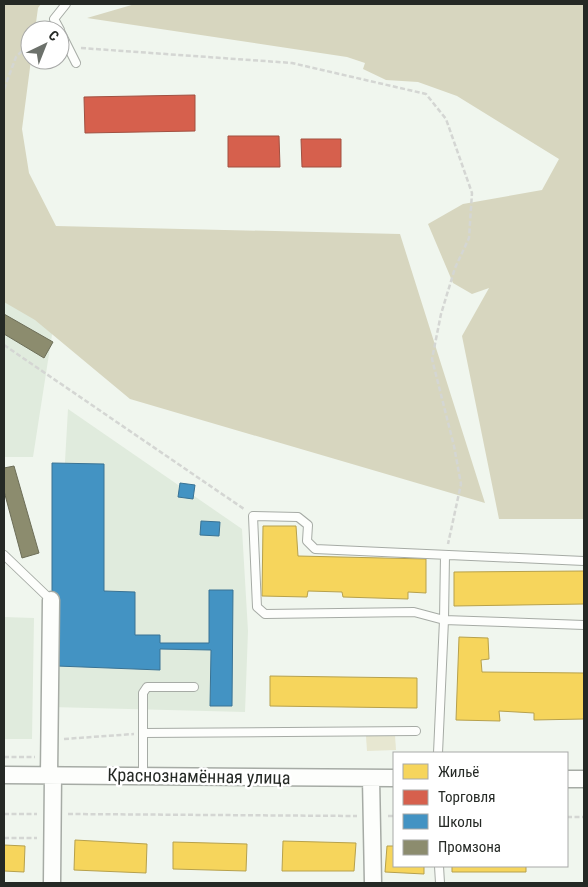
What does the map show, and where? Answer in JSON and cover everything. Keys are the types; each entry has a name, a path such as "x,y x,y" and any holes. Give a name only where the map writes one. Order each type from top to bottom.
{"street":[{"path":"51,600 50,748 52,883"},
{"name":"Краснознамённая улица","path":"4,775 393,778"},
{"path":"371,778 373,883"},
{"path":"568,779 584,779"}],"lane":[{"path":"55,20 66,4"},
{"path":"70,51 76,63"},
{"path":"584,561 315,549 307,541 308,525 298,517 253,516 257,607 265,614 414,612 444,620 584,625"},
{"path":"4,555 51,600"},
{"path":"438,752 445,555"},
{"path":"143,775 143,693 147,687 194,687"},
{"path":"143,733 416,731"},
{"path":"439,867 440,883"}],"path":[{"path":"70,47 292,63 426,94 435,103 446,119 472,193 469,238 455,268 441,314 432,359 454,446 461,484 451,536 445,555"},
{"path":"4,89 16,58 20,54"},
{"path":"4,345 253,516"},
{"path":"4,757 143,733"},
{"path":"4,814 393,816"},
{"path":"568,817 584,818"},
{"path":"4,838 52,838"}],"shaded area":[{"path":"4,4 41,4 38,8 36,20 20,20 20,70 30,70 22,129 29,173 56,226 400,234 485,503 130,399 35,320 4,302"},
{"path":"135,4 584,4 584,519 499,519 462,336 489,288 472,294 453,283 428,224 463,204 542,190 559,159 457,96 418,82 386,80 363,69 365,63 347,57 87,18"},
{"path":"4,275 56,309 33,457 4,457"},
{"path":"68,409 242,529 248,631 245,712 51,707"},
{"path":"4,617 34,618 32,739 4,739"},
{"path":"395,735 396,750 367,751 366,736"}],"building: Жильё":[{"path":"263,526 296,526 298,556 426,559 426,593 408,592 408,599 343,597 342,592 308,591 307,597 262,596"},
{"path":"584,571 584,604 454,606 454,572"},
{"path":"459,637 488,638 489,659 481,660 482,672 584,673 584,719 534,720 534,713 499,711 500,721 456,720"},
{"path":"270,676 417,678 417,708 270,706"},
{"path":"75,840 147,844 146,873 74,870"},
{"path":"283,841 356,843 354,871 282,871"},
{"path":"173,842 247,844 246,871 173,869"},
{"path":"4,845 25,846 24,872 4,871"},
{"path":"387,846 393,846 393,867 424,867 424,874 385,872"},
{"path":"452,867 526,867 526,872 452,872"}],"building: Торговля":[{"path":"195,95 195,131 85,133 84,97"},
{"path":"228,136 279,136 280,167 228,167"},
{"path":"301,139 341,139 341,167 302,167"}],"building: Школы":[{"path":"52,463 104,464 104,591 135,592 135,635 160,635 160,643 209,643 209,590 233,590 232,706 210,706 211,650 160,649 160,670 57,666 52,605"},
{"path":"180,483 195,485 193,499 178,497"},
{"path":"201,521 220,522 219,536 200,535"}],"building: Промзона":[{"path":"4,314 53,342 44,358 4,334"},
{"path":"14,466 39,553 22,558 4,491 4,468"}]}
